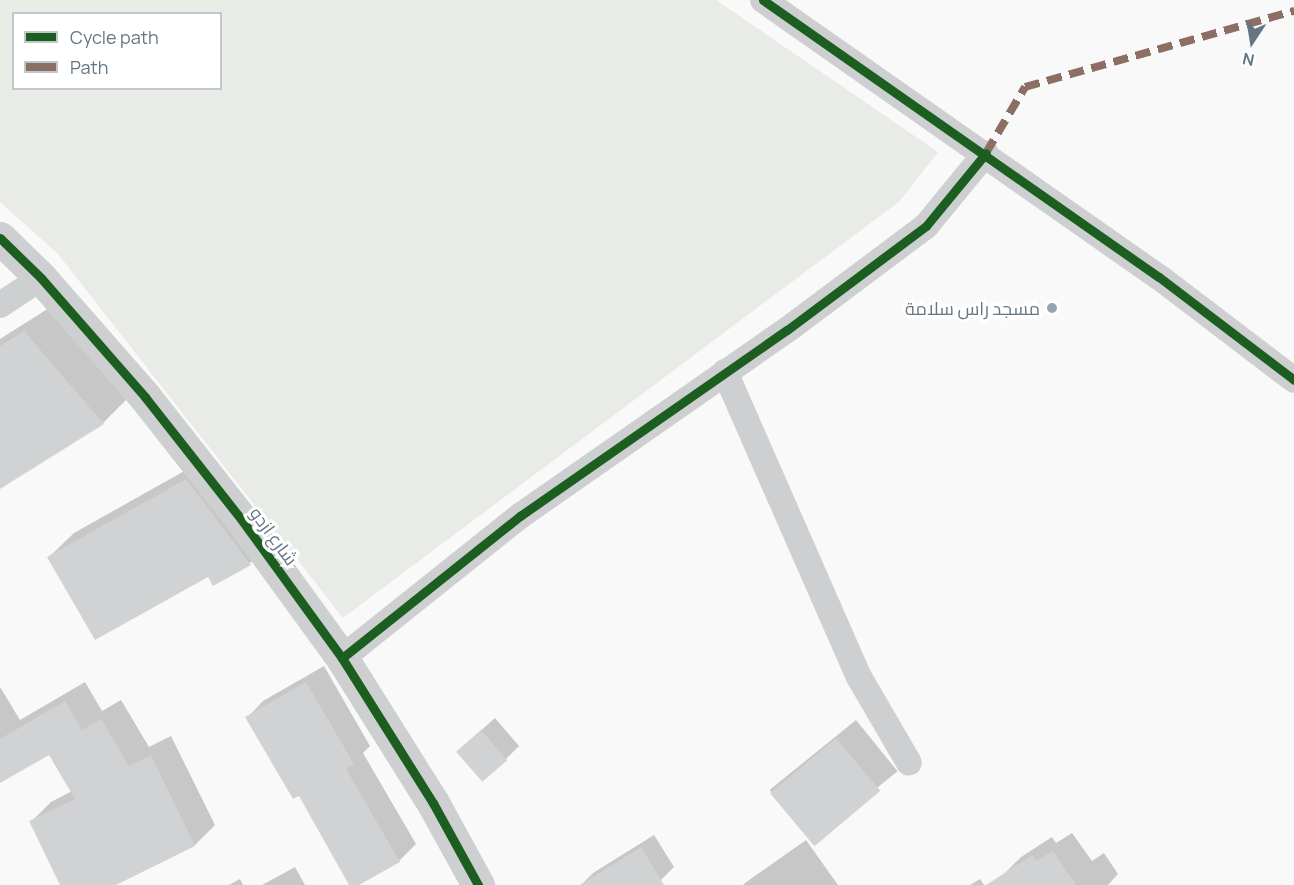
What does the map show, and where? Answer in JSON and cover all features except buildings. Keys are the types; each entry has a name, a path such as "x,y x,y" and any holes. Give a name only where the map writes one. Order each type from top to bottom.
{"street":[{"path":"763,0 986,153 1159,277 1294,380"},
{"path":"342,658 520,516 725,372 926,226 986,153"},
{"name":"شارع ازدو","path":"0,238 41,278 167,425 241,519 342,658 433,803 477,885"},
{"path":"0,305 41,278"},
{"path":"725,372 859,676 909,763"}],"shaded area":[{"path":"0,0 716,0 938,152 900,201 343,618 58,254 0,202"}],"marked path":[{"path":"986,153 1025,87 1294,11"}],"cycle path":[{"path":"763,0 1159,277 1294,380"},
{"path":"342,658 520,516 787,330 926,226 986,153"},
{"path":"0,238 41,278 145,397 241,519 342,658 433,803 478,885"}],"place":[{"name":"مسجد راس سلامة","path":"1052,308"}]}
